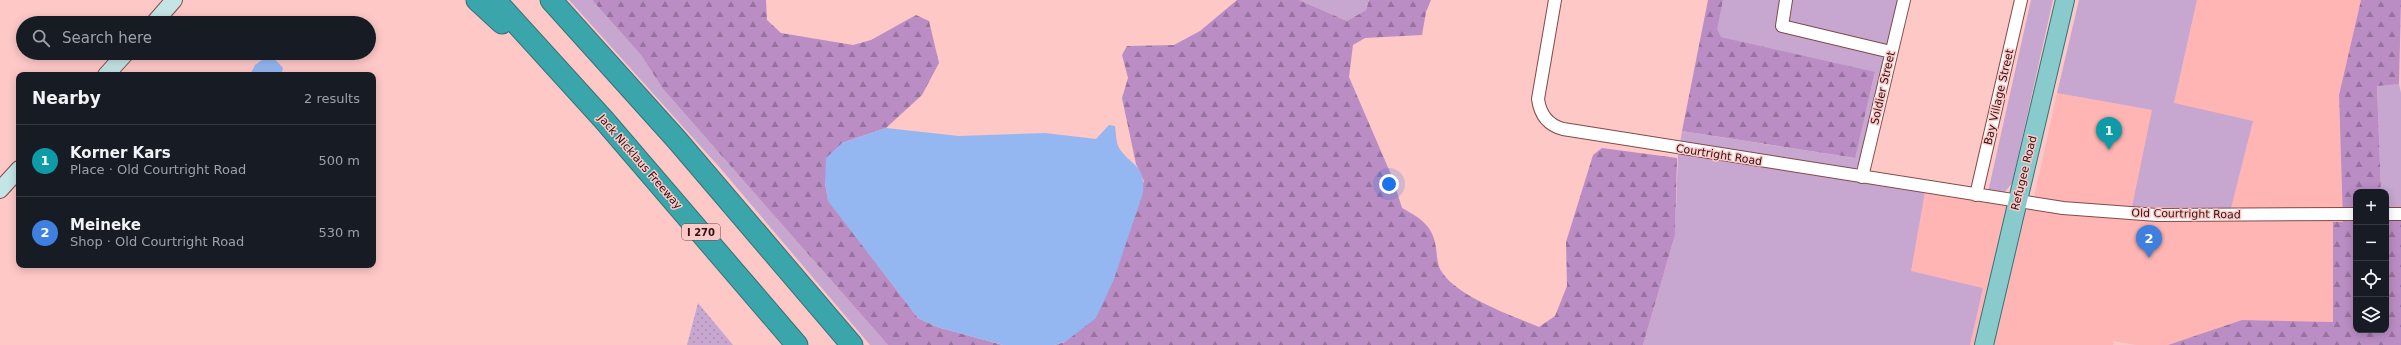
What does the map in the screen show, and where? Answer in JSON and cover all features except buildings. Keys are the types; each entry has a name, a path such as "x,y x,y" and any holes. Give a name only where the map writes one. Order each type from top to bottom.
{"highway":[{"path":"477,0 604,120"},
{"name":"Jack Nicklaus Freeway","path":"495,0 604,120 797,345"},
{"path":"551,0 687,152 852,345"}],"main road":[{"path":"160,16 174,0"},
{"name":"Refugee Road","path":"1984,345 2065,0"},
{"path":"109,72 120,60"},
{"path":"0,190 16,173"}],"street":[{"name":"Courtright Road","path":"1556,0 1538,92 1539,106 1546,121 1562,130 2018,201"},
{"path":"1786,0 1782,26 1892,52"},
{"name":"Soldier Street","path":"1862,177 1904,0"},
{"name":"Bay Village Street","path":"1976,195 2021,0"},
{"name":"Old Courtright Road","path":"2018,201 2063,208 2157,215 2353,214"},
{"path":"2389,214 2401,214"}],"shaded area":[{"path":"569,0 592,0 641,55 663,89 888,345 870,345 721,169"},
{"path":"1299,0 1369,0 1366,10 1347,21"},
{"path":"1723,0 1898,0 1859,166 1853,170 1680,143 1682,131 1854,158 1875,73 1720,37 1716,29"},
{"path":"2031,0 2053,0 2012,183 2005,192 1988,192"},
{"path":"2079,0 2197,0 2174,103 2253,121 2231,208 2132,207 2152,110 2057,93"},
{"path":"2197,0 2361,0 2339,95 2343,222 2333,223 2333,322 2242,320 2168,345 2136,345 2114,341 2113,345 1970,345 1983,288 1910,271 1925,192 2005,192 2034,198 2057,93 2152,110 2174,104"},
{"path":"2399,84 2401,93 2401,209 2389,209 2389,189 2381,189 2377,85"},
{"path":"1678,153 1925,192 1911,271 1983,288 1970,345 1643,345 1675,235"},
{"path":"698,303 733,345 687,345"}],"green space":[{"path":"592,0 766,0 767,20 781,33 853,45 871,40 916,15 929,21 939,63 922,95 886,128 842,143 825,183 828,200 918,318 937,327 1003,345 888,345 663,89 641,55"},
{"path":"1237,0 1299,0 1347,21 1366,10 1369,0 1431,0 1426,12 1422,35 1365,38 1353,45 1349,77 1393,179 1402,208 1420,219 1429,228 1434,240 1439,267 1447,279 1457,288 1484,304 1539,327 1555,316 1567,286 1566,242 1593,155 1602,148 1677,158 1675,235 1643,345 1054,345 1065,342 1144,181 1136,164 1122,98 1128,78 1122,55 1127,46 1174,45 1200,31"},
{"path":"1708,0 1723,0 1717,29 1721,37 1875,72 1855,158 1682,131"},
{"path":"2361,0 2401,0 2399,84 2377,86 2381,189 2353,189 2353,333 2389,333 2389,220 2401,220 2401,345 2168,345 2242,320 2333,322 2333,222 2343,222 2339,95"}],"water":[{"path":"262,60 276,60 283,68 282,72 252,72 255,65"},
{"path":"1109,125 1115,126 1119,148 1140,171 1143,184 1143,193 1114,279 1096,318 1065,342 1054,345 1003,345 937,327 918,318 828,201 825,183 826,158 842,143 886,128 959,136 1045,133 1096,139"}],"place":[{"name":"Korner Kars","path":"2109,150"},
{"name":"Meineke","path":"2149,258"}]}
